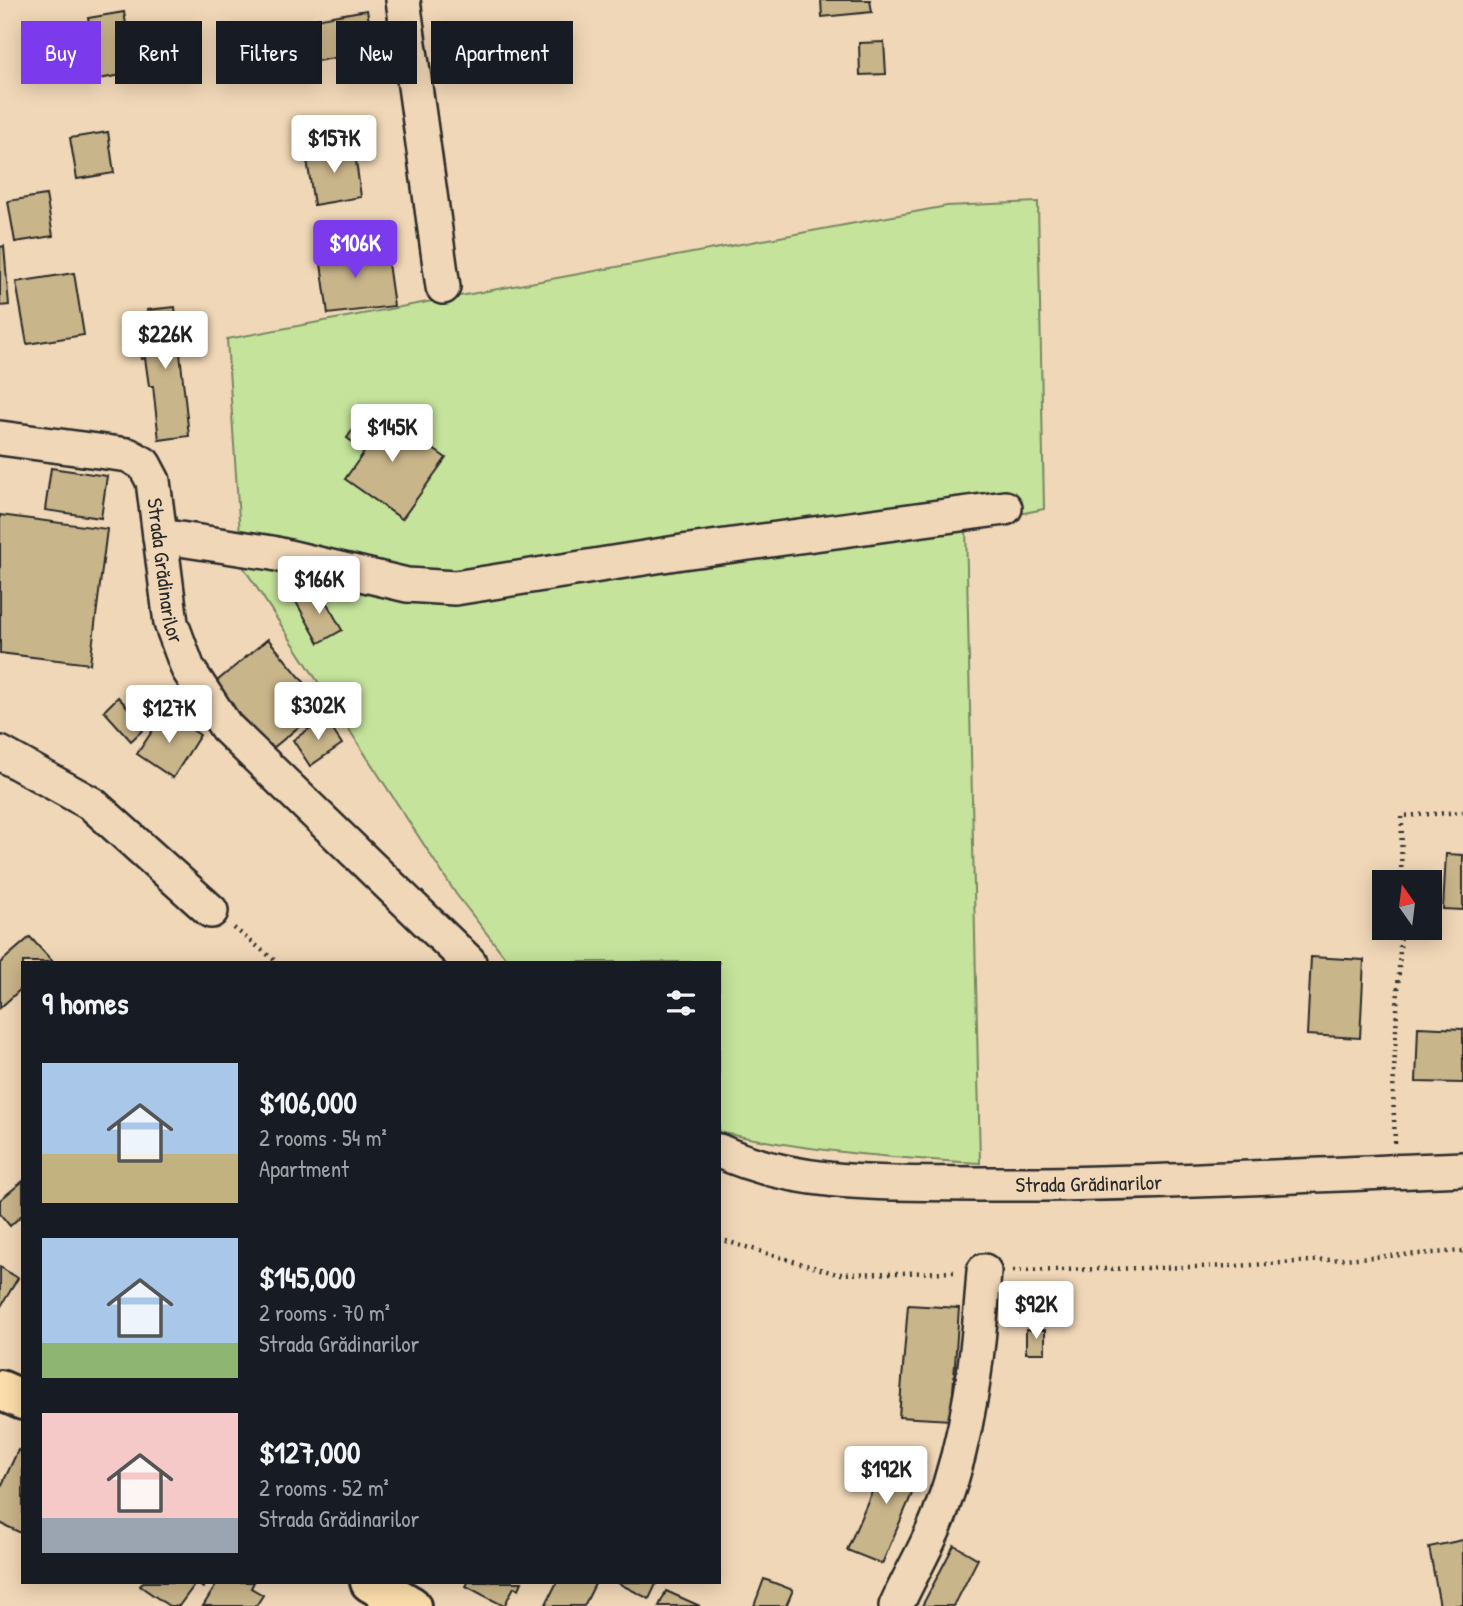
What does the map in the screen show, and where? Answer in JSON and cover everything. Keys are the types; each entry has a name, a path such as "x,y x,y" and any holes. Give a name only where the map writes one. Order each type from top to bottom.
{"main road":[{"path":"0,1390 21,1399"},
{"path":"373,1584 411,1606"}],"street":[{"path":"403,0 443,287"},
{"name":"Strada Grădinarilor","path":"0,438 128,455 144,464 153,481 171,623 188,669 226,727 468,961"},
{"path":"160,536 272,553 407,585 455,587 682,552 1005,508"},
{"path":"0,753 92,804 211,911"},
{"name":"Strada Grădinarilor","path":"721,1152 743,1162 847,1182 1113,1185 1463,1169"},
{"path":"896,1606 939,1516 958,1458 977,1366 984,1271"}],"path":[{"path":"1401,870 1402,817 1463,812"},
{"path":"211,911 276,961"},
{"path":"1395,1171 1393,1093 1400,940"},
{"path":"721,1239 837,1274 1236,1266 1463,1251"}],"green space":[{"path":"1038,202 1044,509 966,525 980,1163 849,1153 721,1132 721,961 508,961 456,894 242,565 227,339 947,206"}],"building":[{"path":"821,0 870,0 872,12 822,17"},
{"path":"367,10 369,21 336,21 336,58 322,60 322,21 304,21"},
{"path":"124,12 125,21 115,21 115,76 101,78 101,21 88,21 88,18"},
{"path":"884,42 886,74 860,75 859,43"},
{"path":"108,132 114,173 77,179 70,138"},
{"path":"354,146 361,197 314,205 306,153"},
{"path":"46,195 53,236 15,242 8,201"},
{"path":"363,243 366,260 387,256 394,306 328,314 319,249"},
{"path":"4,246 9,305 0,306 0,247"},
{"path":"74,273 84,335 27,344 16,282"},
{"path":"175,307 189,436 159,440 153,386 149,386 145,358 141,359 137,322 148,321 147,310"},
{"path":"363,415 378,426 386,416 446,458 402,519 345,479 365,451 347,438"},
{"path":"51,468 107,476 101,518 45,510"},
{"path":"0,515 107,529 90,664 0,653"},
{"path":"319,589 342,630 319,643 296,602"},
{"path":"268,639 324,706 267,753 211,686"},
{"path":"118,697 146,727 131,741 104,711"},
{"path":"165,712 200,735 173,778 137,754"},
{"path":"325,718 342,744 310,766 293,740"},
{"path":"1446,854 1463,855 1463,910 1443,909"},
{"path":"30,937 52,961 21,961 21,989 0,1008 0,963"},
{"path":"1311,957 1364,960 1360,1038 1307,1035"},
{"path":"1418,1027 1463,1029 1463,1083 1416,1082"},
{"path":"21,1183 21,1216 10,1226 0,1214 0,1200"},
{"path":"0,1267 18,1278 0,1308"},
{"path":"908,1305 959,1308 951,1420 899,1417"},
{"path":"1026,1330 1045,1330 1045,1353 1026,1353"},
{"path":"890,1449 925,1463 882,1564 847,1550"},
{"path":"18,1450 21,1451 21,1533 0,1523 0,1489"},
{"path":"1463,1540 1463,1605 1440,1606 1429,1547"},
{"path":"954,1545 978,1559 954,1606 922,1606"},
{"path":"764,1579 793,1590 786,1606 754,1606"},
{"path":"195,1584 179,1606 169,1606 140,1586"},
{"path":"217,1584 253,1584 251,1588 263,1595 256,1606 203,1606"},
{"path":"521,1584 519,1589 514,1587 504,1606 466,1586"},
{"path":"556,1584 595,1584 584,1606 545,1606"},
{"path":"620,1584 656,1584 649,1599"},
{"path":"666,1591 700,1606 659,1606"}]}
